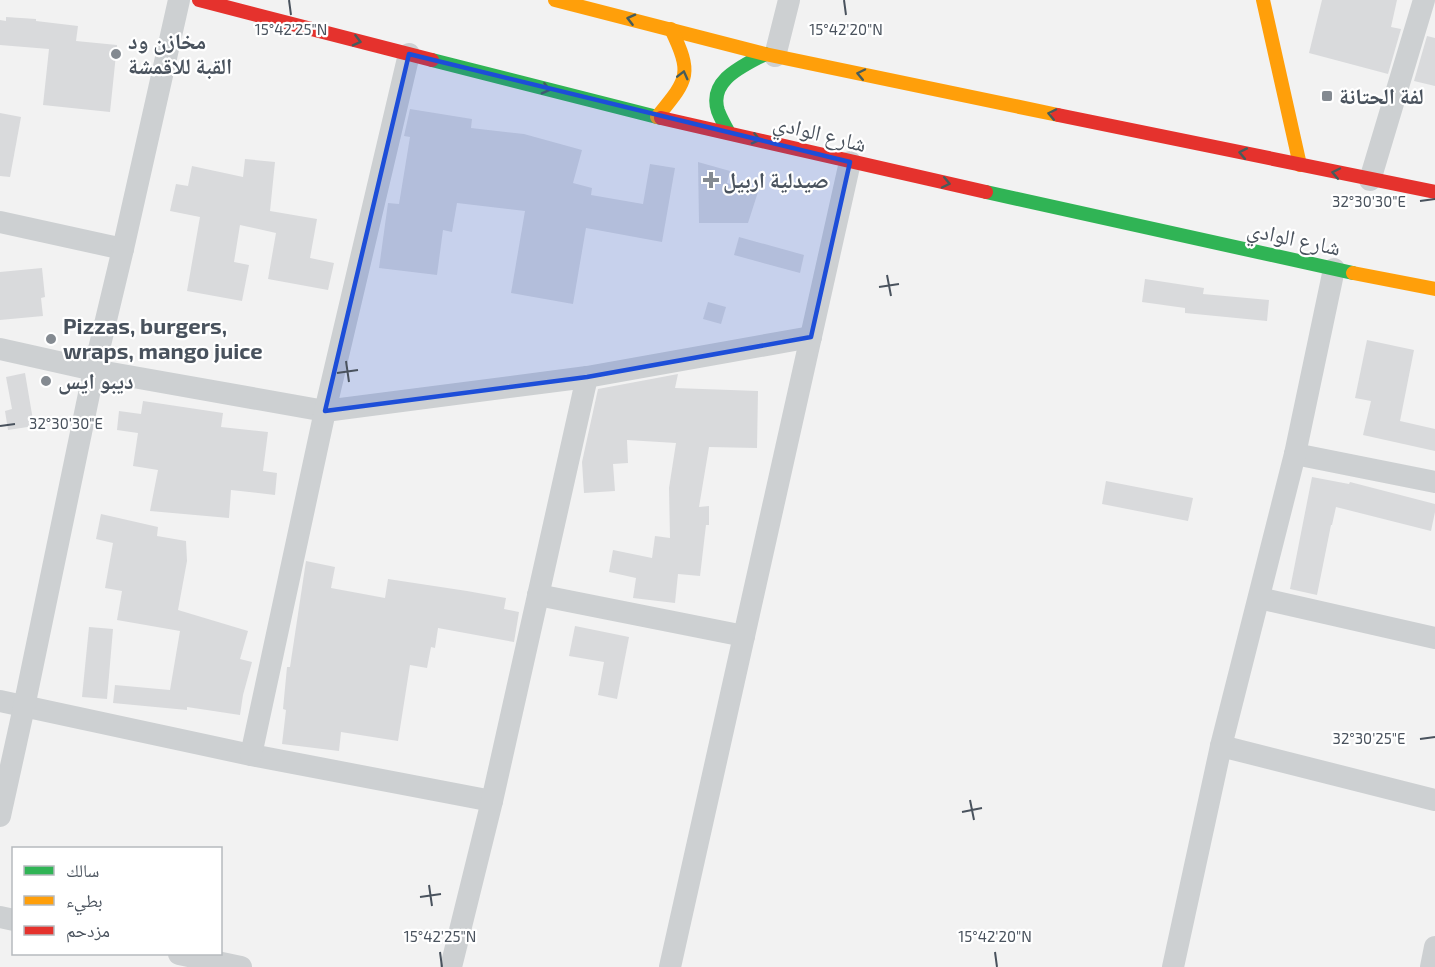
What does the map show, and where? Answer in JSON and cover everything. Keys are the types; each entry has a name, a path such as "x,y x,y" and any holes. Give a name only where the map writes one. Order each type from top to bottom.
{"main road":[{"name":"شارع الوادي","path":"199,0 657,117 850,162 1334,269 1435,289"},
{"path":"555,0 770,55 1435,192"},
{"path":"1263,0 1300,165"},
{"path":"657,117 683,81 686,67 671,29"},
{"path":"729,133 718,110 716,99 718,89 726,76 770,55"}],"street":[{"path":"0,816 94,370 179,0"},
{"path":"770,55 789,0"},
{"path":"1370,180 1424,0"},
{"path":"251,755 325,411 409,54"},
{"path":"670,967 850,162"},
{"path":"0,222 123,249"},
{"path":"1174,967 1221,746 1295,454 1334,269"},
{"path":"0,349 94,370 325,411 587,377 811,337"},
{"path":"451,967 492,801 587,377"},
{"path":"1295,454 1435,482"},
{"path":"538,595 744,636"},
{"path":"1259,598 1435,638"},
{"path":"0,701 251,755 492,801"},
{"path":"1221,746 1435,800"},
{"path":"1431,967 1435,947"},
{"path":"188,959 241,967"}],"highlighted area":[{"path":"409,54 850,162 811,337 587,377 325,411"}],"building":[{"path":"1322,0 1397,0 1391,27 1401,29 1388,74 1309,53"},
{"path":"6,17 78,26 76,41 117,45 110,112 43,105 49,49 0,45 0,20 6,21"},
{"path":"1427,36 1435,38 1435,86 1414,81"},
{"path":"410,109 472,119 471,128 524,134 582,150 573,183 592,188 591,195 643,204 650,164 675,168 662,242 586,228 573,304 511,293 525,211 457,203 452,232 443,230 437,275 379,268 388,203 399,204 410,137 404,136"},
{"path":"0,113 21,117 10,177 0,176"},
{"path":"245,159 275,162 270,211 317,219 310,258 334,263 328,290 268,279 276,233 240,225 234,262 249,265 242,301 187,291 200,217 170,211 176,184 188,186 192,166 243,177"},
{"path":"698,162 730,171 727,183 758,192 748,223 699,223"},
{"path":"739,237 804,255 800,273 734,255"},
{"path":"42,268 45,297 41,298 43,316 0,320 0,272"},
{"path":"1145,279 1204,288 1203,294 1269,300 1267,321 1185,313 1185,308 1142,302"},
{"path":"708,302 726,307 721,324 703,319"},
{"path":"1367,340 1414,350 1400,421 1435,429 1435,451 1363,435 1371,401 1355,398"},
{"path":"25,373 34,426 8,430 5,411 12,409 6,377"},
{"path":"678,374 675,388 758,391 757,448 709,447 699,507 709,506 709,525 706,525 700,576 678,574 675,603 633,598 636,578 609,572 613,550 652,558 655,536 670,538 669,488 676,443 627,440 628,463 613,464 615,491 584,493 582,462 598,389"},
{"path":"143,401 223,413 221,427 268,432 263,471 277,473 275,495 231,490 229,518 150,511 158,470 133,466 138,433 117,430 119,411 141,414"},
{"path":"1312,477 1349,484 1350,482 1435,504 1431,531 1336,507 1317,595 1290,589"},
{"path":"1106,481 1193,498 1188,521 1102,504"},
{"path":"101,514 158,527 157,536 186,541 187,561 178,610 248,631 240,659 252,662 240,715 187,707 187,710 113,703 115,685 170,690 180,631 117,620 122,591 105,588 113,543 96,539"},
{"path":"306,561 335,567 331,588 385,598 388,579 506,598 504,609 519,612 514,642 438,628 435,648 431,647 427,668 410,665 398,741 341,732 339,751 282,744 287,667 290,667"},
{"path":"575,626 629,637 617,699 598,695 604,662 569,656"},
{"path":"89,627 113,629 107,699 82,697"}],"traffic: fast":[{"path":"729,133 718,111 716,100 718,91 730,75 765,54"},
{"path":"432,60 661,118"},
{"path":"986,192 1353,273"}],"traffic: slow":[{"path":"555,0 765,54 1058,115"},
{"path":"1263,0 1300,165"},
{"path":"657,117 681,85 684,76 682,57 671,29"},
{"path":"1353,273 1435,289"}],"traffic: jam":[{"path":"199,0 432,60"},
{"path":"1058,115 1435,192"},
{"path":"661,118 986,192"}],"place":[{"name":"مخازن ود القبة للاقمشة","path":"116,54"},
{"name":"لفة الحتانة","path":"1327,96"},
{"name":"صيدلية اربيل","path":"711,180"},
{"name":"Pizzas, burgers, wraps, mango juice","path":"51,339"},
{"name":"ديبو ايس","path":"46,381"}]}
